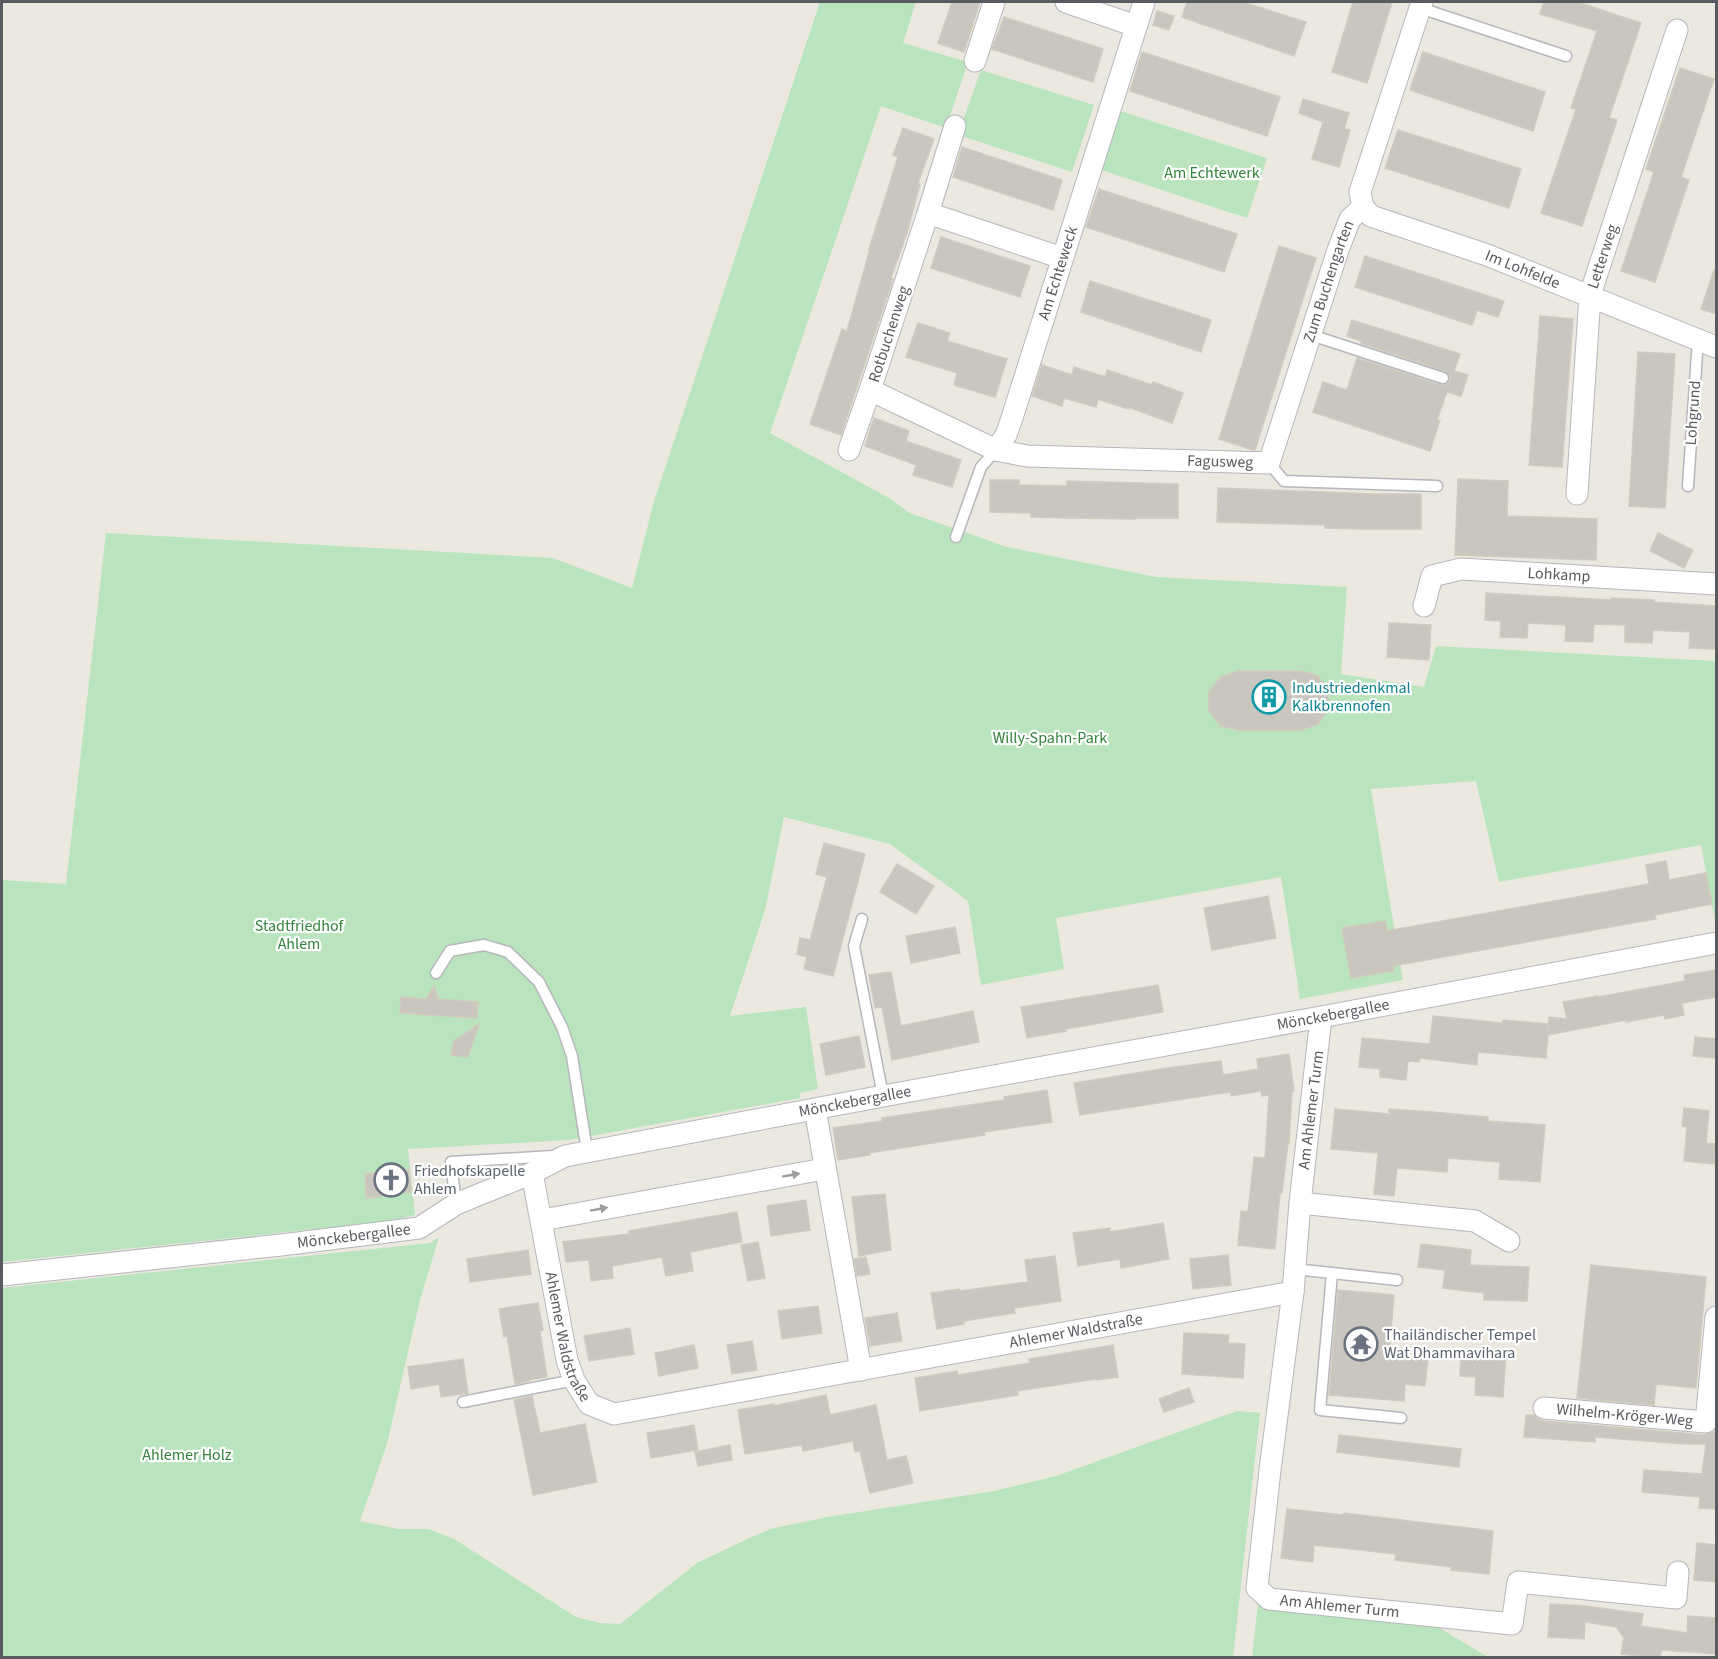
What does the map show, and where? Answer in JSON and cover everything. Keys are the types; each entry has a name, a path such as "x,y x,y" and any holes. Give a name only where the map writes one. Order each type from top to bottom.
{"street":[{"path":"975,61 994,2"},
{"path":"1066,2 1136,26"},
{"name":"Am Echteweck","path":"996,450 1006,435 1011,421 1144,2"},
{"name":"Zum Buchengarten","path":"1269,463 1338,250 1350,219 1363,207 1360,192 1421,5"},
{"name":"Letterweg","path":"1577,494 1590,295 1677,30"},
{"name":"Rotbuchenweg","path":"955,126 870,390 996,450"},
{"name":"Im Lohfelde","path":"1363,207 1371,216 1488,255 1707,343"},
{"path":"928,213 1062,258"},
{"path":"849,450 870,390"},
{"name":"Fagusweg","path":"996,450 1028,456 1269,463"},
{"name":"Lohkamp","path":"1424,606 1432,576 1461,569 1716,584"},
{"name":"Mönckebergallee","path":"2,1275 281,1245 418,1227 456,1204 532,1173 565,1156 587,1151 1716,943"},
{"name":"Am Ahlemer Turm","path":"1321,1017 1300,1203 1293,1292 1257,1588 1269,1599 1512,1624 1518,1582 1676,1599 1678,1572"},
{"path":"815,1109 861,1371"},
{"path":"542,1220 824,1169"},
{"name":"Ahlemer Waldstraße","path":"532,1173 567,1360 574,1380 589,1404 614,1414 1293,1292"},
{"path":"1300,1203 1475,1221 1509,1241"},
{"name":"Wilhelm-Kröger-Weg","path":"1544,1408 1706,1422 1716,1317"}],"lane":[{"path":"1421,5 1566,56"},
{"path":"1311,335 1443,378"},
{"name":"Lohgrund","path":"1688,486 1707,343"},
{"name":"Am Echteweck","path":"956,537 981,466 996,450"},
{"name":"Fagusweg","path":"1269,463 1284,481 1437,486"},
{"path":"862,919 854,946 883,1096"},
{"path":"436,973 450,951 484,945 508,952 539,982 562,1027 572,1056 587,1151"},
{"path":"456,1204 451,1162 565,1156"},
{"path":"1294,1269 1397,1280"},
{"path":"1332,1273 1320,1410 1401,1418"},
{"path":"463,1402 574,1380"}],"green space":[{"path":"820,2 916,2 903,43 968,62 946,128 881,106 770,433 889,498 910,513 1007,547 1156,577 1347,587 1341,674 1424,687 1436,646 1716,661 1716,921 1701,845 1499,882 1476,781 1371,789 1403,980 1300,999 1281,877 1056,918 1064,969 981,985 968,901 890,844 784,817 765,910 730,1016 806,1007 818,1089 800,1093 800,1098 569,1140 408,1149 415,1215 391,1221 2,1262 2,880 66,884 106,533 553,558 632,588 654,501"},
{"path":"981,70 1094,105 1072,172 958,135"},
{"name":"Am Echtewerk","path":"1117,110 1267,158 1247,218 1095,168"},
{"name":"Ahlemer Holz","path":"439,1237 419,1304 387,1444 360,1521 398,1529 429,1529 454,1539 576,1617 600,1623 620,1624 697,1563 770,1529 827,1517 994,1491 1056,1476 1237,1411 1260,1413 1233,1657 2,1657 2,1288 430,1243"},
{"path":"1258,1604 1436,1626 1488,1657 1252,1658"}],"building":[{"path":"952,2 980,2 964,52 938,43"},
{"path":"1187,2 1242,2 1306,22 1294,56 1182,17"},
{"path":"1353,2 1392,2 1367,83 1332,72"},
{"path":"1544,2 1577,2 1641,23 1609,118 1617,120 1582,226 1541,213 1576,109 1571,108 1597,31 1540,14"},
{"path":"1157,11 1174,16 1169,30 1153,25"},
{"path":"1004,17 1103,49 1093,82 992,49"},
{"path":"1142,52 1280,97 1267,136 1130,91"},
{"path":"1423,52 1545,92 1533,131 1410,90"},
{"path":"1680,68 1714,79 1681,177 1689,180 1655,282 1621,271 1654,172 1646,169"},
{"path":"1303,99 1349,113 1344,129 1350,130 1339,167 1312,159 1323,122 1299,113"},
{"path":"903,128 934,139 918,183 920,184 907,233 891,278 893,279 841,435 810,424 842,329 847,331 869,249 898,157 893,155"},
{"path":"1398,130 1521,169 1509,208 1385,168"},
{"path":"962,147 1062,180 1053,210 953,177"},
{"path":"1099,189 1237,234 1224,272 1086,227"},
{"path":"941,237 1030,266 1020,297 931,268"},
{"path":"1279,246 1316,258 1255,450 1253,450 1219,439"},
{"path":"1365,256 1504,301 1498,317 1477,310 1472,325 1355,287"},
{"path":"1714,270 1716,270 1716,314 1701,309"},
{"path":"1090,281 1211,320 1201,352 1081,312"},
{"path":"1540,316 1573,319 1562,467 1529,465"},
{"path":"1352,320 1460,354 1454,371 1468,375 1461,396 1447,392 1437,420 1440,420 1430,451 1313,412 1323,382 1347,390 1357,358 1441,385 1450,381 1450,376 1445,371 1361,343 1362,341 1347,336"},
{"path":"918,323 950,333 947,341 1007,359 995,397 954,385 957,373 906,357"},
{"path":"1638,352 1675,354 1665,508 1629,506"},
{"path":"1042,365 1072,375 1074,367 1105,377 1107,370 1152,385 1153,382 1183,393 1172,423 1098,399 1096,407 1064,398 1062,406 1032,396"},
{"path":"874,418 909,431 906,441 961,460 952,487 913,475 916,465 865,446"},
{"path":"1458,479 1508,481 1507,516 1597,519 1596,560 1455,555"},
{"path":"990,480 1019,480 1019,485 1067,486 1067,481 1178,484 1178,518 1031,517 1031,513 990,512"},
{"path":"1218,488 1421,494 1421,529 1325,528 1325,525 1217,522"},
{"path":"1658,533 1693,550 1684,568 1650,551"},
{"path":"1486,593 1654,600 1654,602 1716,606 1716,649 1689,648 1690,632 1653,630 1652,643 1625,642 1625,625 1594,624 1593,642 1565,641 1566,625 1528,623 1527,638 1500,637 1501,621 1485,620"},
{"path":"1389,623 1431,625 1429,660 1387,657"},
{"name":"Industriedenkmal Kalkbrennofen","path":"1238,671 1300,671 1314,674 1328,690 1328,710 1317,725 1300,730 1239,730 1221,726 1209,711 1209,691 1221,677"},
{"path":"824,843 865,854 833,976 804,969 807,957 797,954 800,938 810,940 827,877 816,874"},
{"path":"1666,861 1669,880 1706,873 1712,904 1655,915 1656,919 1393,966 1394,971 1351,978 1342,928 1385,921 1387,931 1649,884 1646,865"},
{"path":"897,864 934,886 916,914 880,892"},
{"path":"1268,896 1276,938 1212,950 1204,908"},
{"path":"955,927 960,953 911,963 906,936"},
{"path":"1716,970 1716,997 1682,1003 1684,1015 1665,1019 1664,1015 1626,1022 1626,1020 1548,1035 1546,1058 1478,1052 1477,1065 1420,1058 1419,1062 1408,1061 1406,1080 1380,1077 1380,1069 1359,1067 1362,1038 1430,1044 1433,1016 1502,1023 1503,1020 1548,1024 1548,1030 1549,1017 1567,1019 1563,1002 1685,981 1684,975"},
{"path":"891,972 901,1026 973,1011 979,1042 892,1060 882,1007 875,1008 869,975"},
{"path":"1158,985 1163,1012 1027,1038 1021,1007"},
{"path":"434,986 438,999 478,1002 477,1018 400,1013 401,997 426,999"},
{"path":"479,1024 468,1057 451,1055 454,1041"},
{"path":"859,1036 865,1067 826,1075 820,1044"},
{"path":"1695,1037 1716,1039 1716,1058 1693,1056"},
{"path":"1289,1054 1294,1091 1292,1092 1289,1143 1282,1193 1280,1193 1275,1249 1238,1245 1241,1211 1248,1212 1254,1157 1265,1158 1269,1095 1262,1096 1261,1091 1231,1096 1230,1092 1080,1115 1074,1083 1221,1061 1223,1075 1258,1069 1257,1059"},
{"path":"1047,1090 1052,1122 984,1132 985,1135 838,1160 833,1128 882,1121 882,1118 1004,1100 1004,1097"},
{"path":"1684,1108 1709,1111 1706,1143 1716,1144 1714,1164 1684,1161 1687,1127 1682,1126"},
{"path":"1335,1109 1389,1114 1389,1109 1432,1112 1488,1117 1488,1121 1545,1125 1540,1182 1499,1179 1500,1162 1448,1158 1447,1172 1397,1168 1394,1196 1374,1194 1378,1153 1331,1149"},
{"name":"Friedhofskapelle Ahlem","path":"409,1170 411,1192 367,1198 365,1174"},
{"path":"885,1194 891,1250 859,1256 852,1197"},
{"path":"806,1200 810,1230 771,1236 767,1206"},
{"path":"737,1212 742,1242 690,1252 693,1271 666,1276 662,1257 612,1266 613,1278 591,1281 589,1260 566,1262 563,1242 629,1234 629,1231"},
{"path":"1163,1223 1169,1259 1121,1268 1120,1259 1078,1266 1073,1233 1110,1228 1110,1232"},
{"path":"758,1242 765,1278 748,1281 741,1245"},
{"path":"1421,1244 1471,1250 1470,1265 1529,1267 1527,1301 1484,1300 1484,1293 1443,1288 1445,1270 1418,1267"},
{"path":"528,1250 531,1274 470,1282 467,1259"},
{"path":"1228,1255 1231,1285 1193,1289 1190,1259"},
{"path":"1055,1256 1061,1301 1014,1308 1015,1313 964,1321 964,1324 937,1329 931,1293 1028,1282 1025,1260"},
{"path":"866,1257 870,1274 857,1276 854,1259"},
{"path":"1591,1265 1706,1277 1696,1388 1656,1384 1654,1405 1577,1398"},
{"name":"Thailändischer Tempel Wat Dhammavihara","path":"1338,1290 1394,1295 1389,1355 1428,1358 1425,1386 1405,1384 1404,1401 1329,1395"},
{"path":"538,1303 547,1377 515,1384 507,1336 504,1337 499,1309"},
{"path":"818,1306 822,1333 782,1339 778,1311"},
{"path":"897,1313 902,1341 870,1346 865,1318"},
{"path":"630,1328 634,1354 589,1361 584,1336"},
{"path":"1184,1333 1229,1335 1228,1343 1245,1344 1243,1378 1182,1374"},
{"path":"752,1341 757,1370 732,1374 727,1345"},
{"path":"694,1345 698,1368 659,1376 655,1353"},
{"path":"1113,1345 1118,1377 1017,1391 1018,1395 920,1411 915,1378 957,1371 958,1375 1030,1363 1029,1359"},
{"path":"1461,1349 1506,1352 1503,1397 1475,1395 1476,1377 1460,1376"},
{"path":"463,1359 468,1393 441,1397 439,1384 411,1389 408,1367"},
{"path":"1189,1388 1194,1402 1164,1412 1159,1399"},
{"path":"826,1395 830,1415 876,1405 887,1460 906,1456 913,1483 870,1493 860,1451 855,1452 853,1441 803,1451 802,1445 745,1454 738,1410 774,1404 774,1406"},
{"path":"532,1396 540,1433 585,1424 597,1482 533,1495 514,1400"},
{"path":"1526,1415 1534,1415 1543,1421 1705,1435 1716,1431 1716,1509 1699,1508 1700,1497 1642,1492 1644,1470 1702,1474 1706,1444 1595,1437 1595,1442 1524,1437"},
{"path":"694,1425 698,1450 651,1458 647,1433"},
{"path":"1339,1435 1461,1449 1459,1467 1337,1452"},
{"path":"730,1445 732,1460 698,1466 695,1452"},
{"path":"1287,1509 1344,1515 1344,1513 1493,1531 1489,1574 1395,1560 1396,1554 1314,1545 1313,1562 1281,1558"},
{"path":"1697,1543 1716,1545 1716,1582 1694,1580"},
{"path":"1550,1604 1643,1614 1641,1626 1687,1633 1688,1616 1716,1618 1716,1654 1661,1650 1660,1658 1621,1654 1624,1638 1616,1627 1585,1622 1584,1639 1548,1637"}],"place":[{"name":"Industriedenkmal Kalkbrennofen","path":"1269,697"},
{"name":"Friedhofskapelle Ahlem","path":"391,1180"},
{"name":"Thailändischer Tempel Wat Dhammavihara","path":"1361,1344"}],"park label":[{"name":"Willy-Spahn-Park","path":"1050,738"},
{"name":"Stadtfriedhof Ahlem","path":"299,935"}]}
